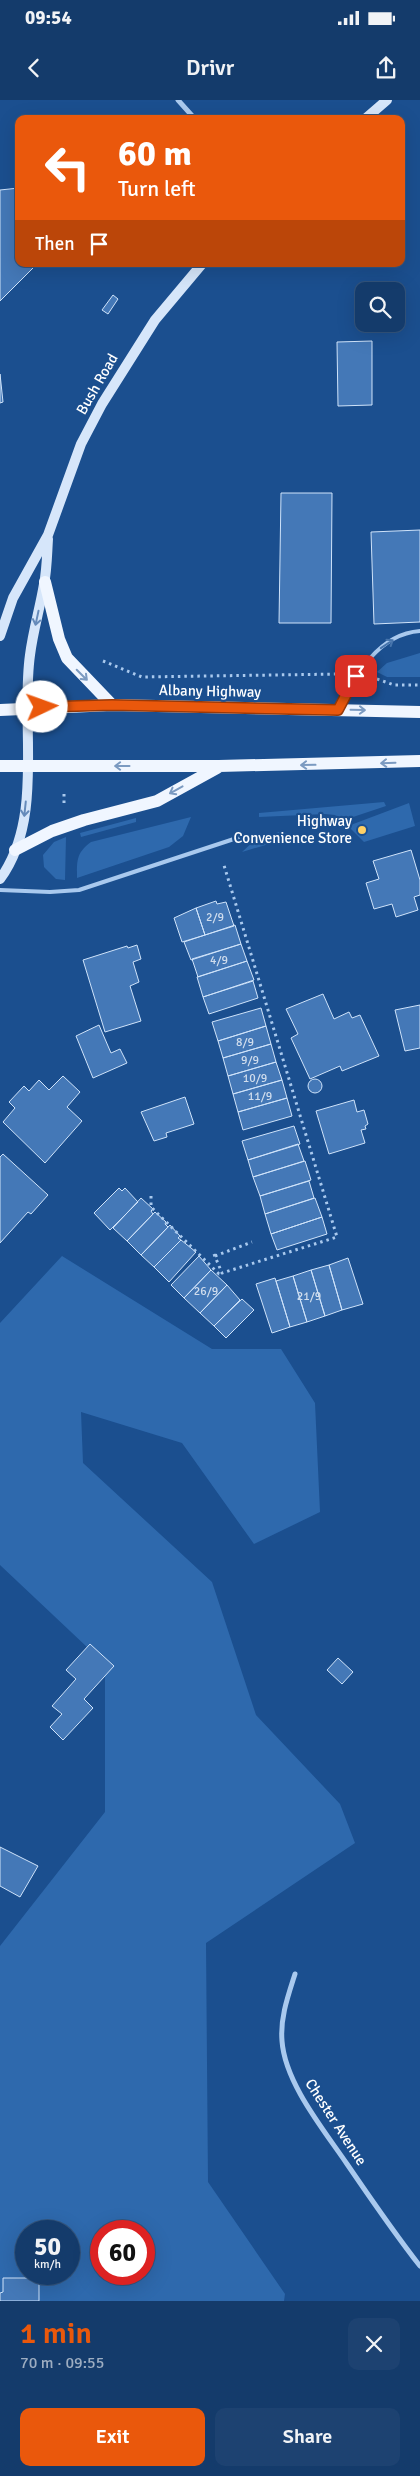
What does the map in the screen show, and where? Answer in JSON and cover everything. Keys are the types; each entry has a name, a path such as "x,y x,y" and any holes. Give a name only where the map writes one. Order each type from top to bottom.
{"main road":[{"path":"370,115 387,100"},
{"name":"Bush Road","path":"0,636 13,598 48,535 81,444 102,404 150,326 199,267"},
{"name":"Bush Road","path":"0,878 15,850 25,814 28,767 30,655 45,582 48,535"},
{"path":"45,582 59,639 67,658 112,705"},
{"name":"Albany Highway","path":"0,710 112,705 420,712"},
{"path":"0,766 219,766 420,762"},
{"path":"15,850 52,832 84,820 157,801 219,766"}],"street":[{"path":"178,100 191,115"},
{"name":"Chester Avenue","path":"295,1974 283,2016 282,2041 287,2065 310,2109 401,2243 420,2266"}],"lane":[{"path":"338,710 367,660 385,644 400,636 420,631"},
{"path":"0,890 50,892 79,890 240,837"}],"path":[{"path":"101,660 142,677 333,673"},
{"path":"374,678 394,685 420,685"},
{"path":"151,1196 151,1207 219,1274 337,1237 223,862"},
{"path":"222,1273 214,1255 252,1242"}],"shaded area":[{"path":"420,653 420,677 387,677 377,672 387,663"},
{"path":"384,802 386,806 341,821 335,815 325,814 259,817 259,813"},
{"path":"409,803 415,826 364,842 348,826"},
{"path":"191,817 183,836 169,847 77,878 78,858 82,850 91,842"},
{"path":"136,818 136,822 81,837 80,833"},
{"path":"279,832 299,835 242,852 255,840"},
{"path":"66,837 65,880 56,879 44,867 43,855 54,842"},
{"path":"62,1256 212,1349 281,1349 315,1403 320,1512 254,1544 182,1443 81,1412 83,1463 212,1582 256,1715 340,1804 355,1843 206,1943 208,2182 285,2294 284,2301 0,2301 0,1946 105,1812 105,1664 0,1565 0,1323"}],"building":[{"path":"15,188 15,267 34,267 0,301 0,190"},
{"path":"113,295 118,299 108,314 102,310"},
{"path":"372,341 372,405 338,406 337,342"},
{"path":"0,374 3,402 0,403"},
{"path":"281,493 332,493 331,623 279,623"},
{"path":"420,530 420,622 374,624 371,532"},
{"path":"411,850 420,880 420,895 414,897 418,910 396,917 392,904 374,909 366,883 379,879 373,861"},
{"path":"216,901 217,904 226,902 234,926 205,935 196,908"},
{"path":"196,908 205,935 182,942 174,918"},
{"path":"235,925 241,944 191,960 184,942"},
{"path":"241,944 247,961 198,977 192,959"},
{"path":"137,945 141,959 133,962 139,982 130,986 141,1021 105,1032 83,960 127,946 128,948"},
{"path":"247,961 254,980 203,997 197,977"},
{"path":"253,981 258,998 209,1014 203,997"},
{"path":"323,994 334,1019 349,1012 352,1018 360,1015 379,1056 342,1071 340,1066 310,1079 291,1038 298,1034 286,1009"},
{"path":"420,1005 420,1048 405,1051 395,1010"},
{"path":"261,1008 266,1026 218,1041 212,1022"},
{"path":"99,1025 111,1053 120,1049 127,1063 93,1078 76,1036"},
{"path":"266,1026 271,1044 223,1058 218,1041"},
{"path":"271,1044 276,1062 228,1076 223,1058"},
{"path":"276,1062 282,1080 233,1094 228,1076"},
{"path":"63,1076 80,1092 67,1107 82,1121 45,1163 3,1122 15,1108 9,1102 24,1086 29,1091 39,1080 49,1090"},
{"path":"312,1079 318,1079 322,1086 318,1093 312,1093 308,1089 308,1083"},
{"path":"282,1080 287,1098 238,1112 233,1094"},
{"path":"185,1097 194,1124 166,1133 167,1137 154,1141 141,1112"},
{"path":"287,1098 292,1116 243,1130 238,1112"},
{"path":"354,1100 357,1112 364,1110 368,1124 365,1126 366,1129 361,1130 365,1143 329,1154 316,1111"},
{"path":"294,1126 300,1144 248,1160 242,1141"},
{"path":"298,1144 304,1161 253,1177 248,1160"},
{"path":"3,1154 48,1195 31,1214 28,1212 0,1243 0,1157"},
{"path":"305,1161 311,1180 260,1196 253,1177"},
{"path":"309,1181 314,1198 265,1214 260,1196"},
{"path":"119,1188 122,1191 125,1188 138,1202 110,1230 94,1213"},
{"path":"141,1198 153,1209 151,1211 153,1214 127,1241 113,1228"},
{"path":"315,1198 322,1217 271,1234 265,1214"},
{"path":"155,1212 166,1222 165,1224 168,1227 141,1255 127,1241"},
{"path":"322,1217 327,1234 277,1250 271,1234"},
{"path":"170,1225 180,1236 178,1238 181,1240 154,1267 141,1255"},
{"path":"181,1240 196,1252 169,1282 154,1267"},
{"path":"199,1256 211,1270 184,1298 171,1285"},
{"path":"348,1258 363,1304 342,1310 329,1265"},
{"path":"329,1265 342,1310 325,1316 311,1270"},
{"path":"211,1270 227,1285 200,1313 184,1298"},
{"path":"311,1270 325,1316 307,1322 293,1276"},
{"path":"293,1276 307,1322 290,1327 276,1281"},
{"path":"275,1278 290,1327 272,1333 256,1284"},
{"path":"227,1285 240,1300 214,1326 200,1313"},
{"path":"242,1299 254,1310 226,1338 214,1326"},
{"path":"90,1644 114,1666 84,1699 93,1708 63,1740 50,1727 62,1714 52,1706 76,1679 66,1670"},
{"path":"338,1658 353,1672 342,1684 327,1670"},
{"path":"0,1847 38,1866 20,1897 0,1886"},
{"path":"3,2278 15,2278 15,2285 39,2285 39,2301 0,2301 0,2293 3,2292"}],"place":[{"name":"Highway Convenience Store","path":"362,830"}],"route":[{"path":"42,707 112,705 338,710 356,676"}]}
